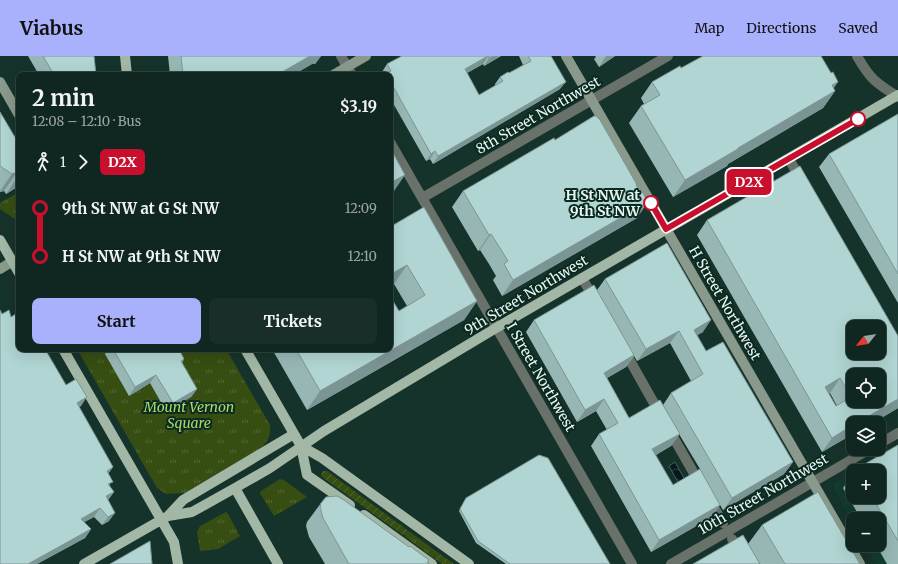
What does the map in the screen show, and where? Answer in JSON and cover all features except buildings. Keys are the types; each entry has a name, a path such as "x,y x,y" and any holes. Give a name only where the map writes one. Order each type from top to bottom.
{"main road":[{"path":"125,56 127,72"},
{"path":"350,71 366,56"},
{"name":"H Street Northwest","path":"566,56 860,564"},
{"path":"0,82 16,110"},
{"name":"9th Street Northwest","path":"165,518 192,512 270,468 301,446 349,416 496,328 898,96"},
{"path":"0,240 16,260 0,269"},
{"path":"65,352 165,518 174,542 178,564"},
{"path":"247,352 301,446 307,475 432,564"},
{"name":"9th Street Northwest","path":"84,564 165,518 183,500 294,434"},
{"path":"301,446 322,458 469,564"},
{"path":"235,488 278,564"}],"street":[{"path":"341,56 350,71"},
{"name":"8th Street Northwest","path":"422,198 668,56"},
{"path":"857,56 864,70 874,81 898,96"},
{"name":"I Street Northwest","path":"393,147 632,564"},
{"path":"789,159 808,191"},
{"path":"582,278 598,306"},
{"path":"618,340 723,523"},
{"path":"886,440 898,433"},
{"name":"10th Street Northwest","path":"671,564 858,456"},
{"path":"732,539 747,564"}],"shaded area":[{"path":"898,446 898,564 876,564 869,552 886,552 886,512 847,512 835,491 834,486 834,483 846,476 846,504 886,504 886,464 867,464 881,456 886,456 886,453"}],"green space":[{"path":"16,194 16,220 0,209 0,203"},
{"name":"Mount Vernon Square","path":"79,352 228,352 270,425 268,438 266,443 261,448 185,493 166,494 157,488"},
{"path":"323,471 327,471 406,529 408,531 407,535 403,535 322,477 321,475"},
{"path":"280,479 284,480 307,497 274,516 260,493"},
{"path":"226,512 240,536 218,549 200,551 197,532 200,526"},
{"path":"406,529 440,554 438,553 434,556 435,559 403,535 405,536 408,531"},
{"path":"438,553 454,564 442,564 435,559 435,555"}],"water":[{"path":"675,462 685,480 679,484 669,466"}],"bus line":[{"name":"D2X","path":"651,203 666,229 858,119"}],"place":[{"name":"H St NW at 9th St NW","path":"651,203"}]}
